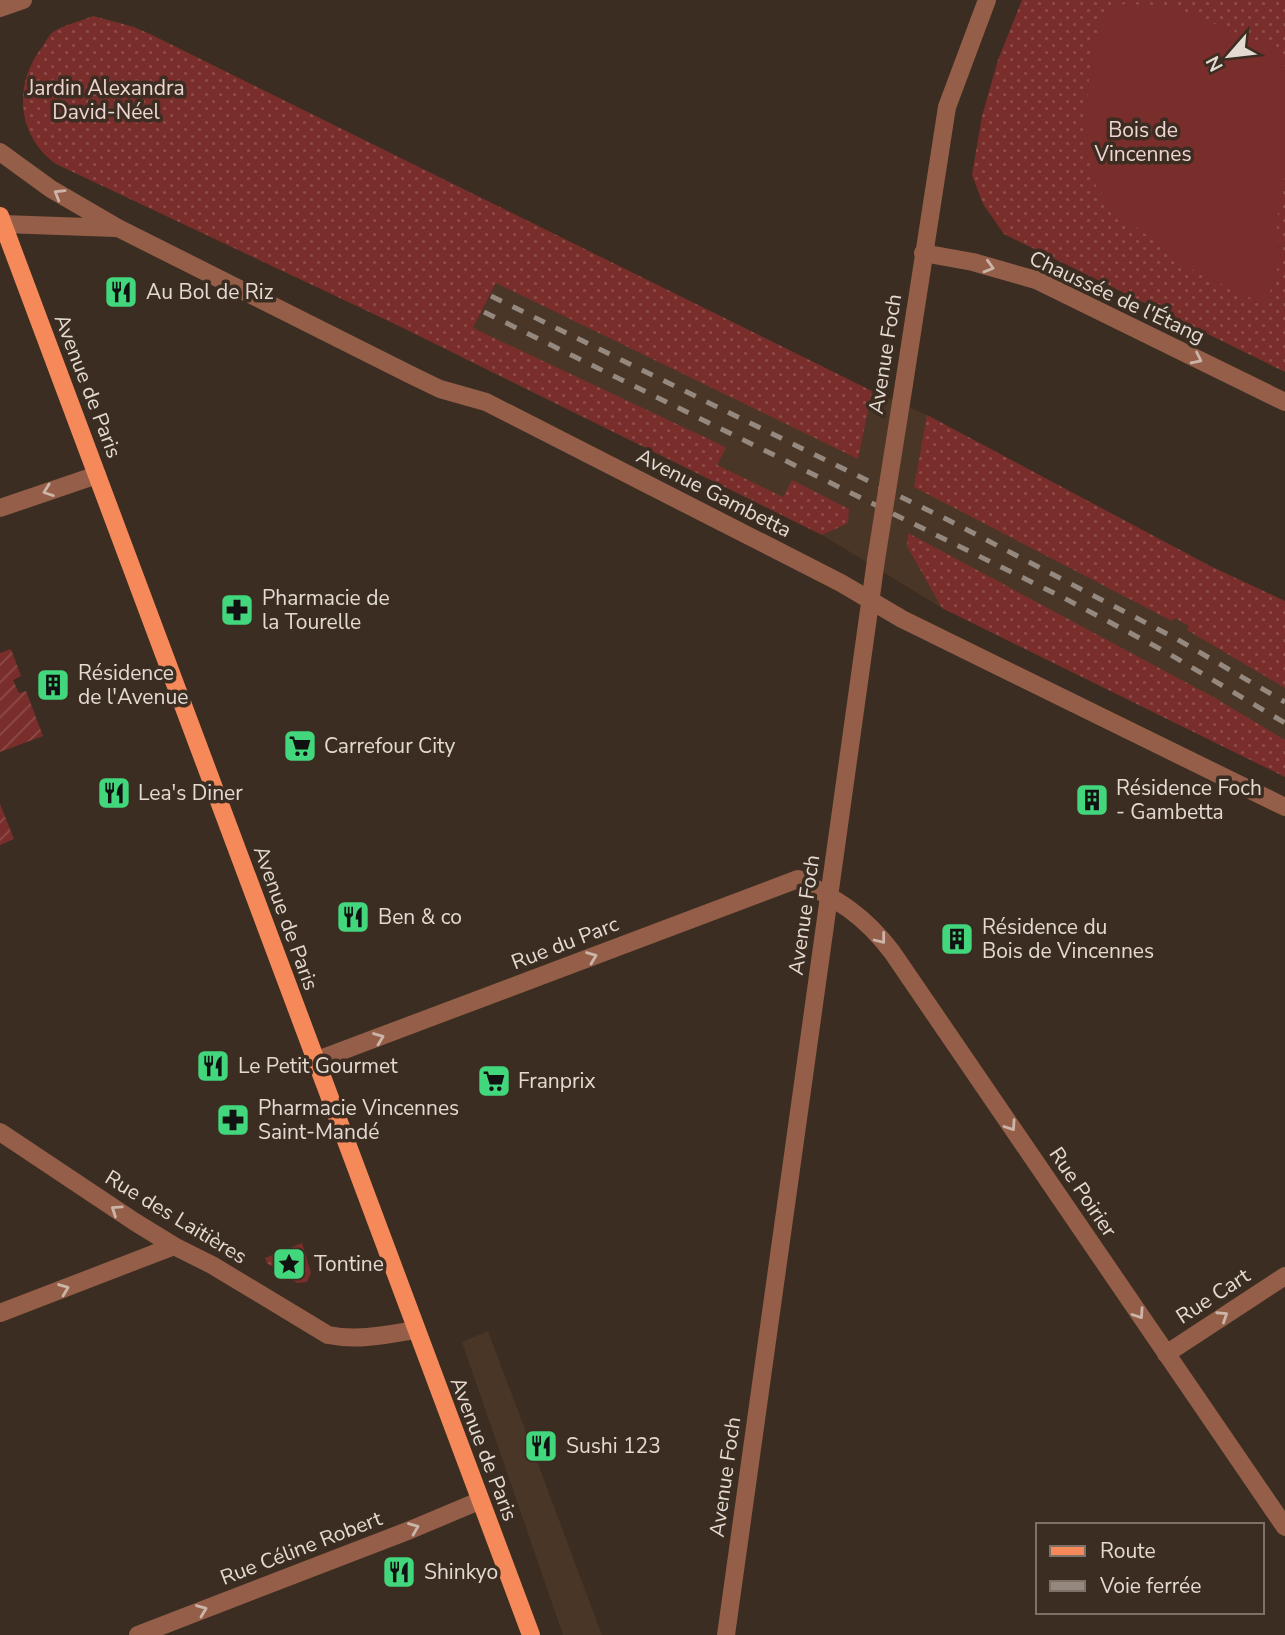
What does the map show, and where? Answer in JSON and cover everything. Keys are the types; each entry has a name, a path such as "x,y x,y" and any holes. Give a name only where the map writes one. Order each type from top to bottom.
{"main road":[{"name":"Avenue de Paris","path":"1,220 531,1635"}],"street":[{"path":"0,8 23,0"},
{"name":"Avenue Foch","path":"726,1635 870,600 931,202 947,107 987,0"},
{"name":"Avenue Gambetta","path":"0,152 51,189 118,228 440,389 486,402 902,619 1285,807"},
{"name":"Avenue Gambetta","path":"1,220 118,228"},
{"name":"Chaussée de l'Étang","path":"923,253 973,262 1036,280 1285,402"},
{"path":"0,508 97,475"},
{"name":"Rue du Parc","path":"315,1061 798,879 830,896"},
{"name":"Rue Poirier","path":"830,896 870,925 892,952 1285,1527"},
{"name":"Rue des Laitières","path":"0,1132 174,1246 212,1265 328,1335 345,1339 371,1338 415,1330"},
{"path":"0,1313 174,1246"},
{"name":"Rue Cart","path":"1166,1354 1285,1276"},
{"name":"Rue Céline Robert","path":"138,1635 479,1501"}],"shaded area":[{"path":"508,260 872,391 927,415 1210,566 1285,601 1285,777 942,608 822,535 459,356"},
{"path":"488,1331 602,1635 563,1635 462,1342"}],"green space":[{"name":"Bois de Vincennes","path":"1022,0 1285,0 1285,372 1004,234 983,204 972,175 982,116 998,60"},
{"path":"1118,4 1156,5 1187,13 1272,47 1285,66 1285,177 1276,223 1281,257 1266,305 1197,273 1117,213 1096,186 1087,154 1087,99 1092,53 1103,16"},
{"name":"Jardin Alexandra David-Néel","path":"93,16 152,35 872,391 858,459 496,283 473,328 717,443 726,448 717,465 783,497 792,480 849,509 848,523 822,535 399,326 56,164 43,153 27,126 23,95 26,80 31,64 51,34 62,27"},
{"path":"927,415 1210,566 1285,601 1285,688 1187,630 1189,626 1175,618 1172,621 914,487"},
{"path":"908,533 1215,698 1285,740 1285,777 942,608 907,546"},
{"path":"11,649 21,676 13,680 19,693 26,691 43,736 0,752 0,653"},
{"path":"0,804 14,839 0,845"},
{"path":"302,1243 311,1273 307,1282 297,1283 267,1263 265,1258"}],"railway":[{"path":"491,296 950,521 1175,638 1285,702"},
{"path":"484,312 1064,598 1166,652 1285,723"}],"place":[{"name":"Au Bol de Riz","path":"121,292"},
{"name":"Pharmacie de la Tourelle","path":"237,610"},
{"name":"Résidence de l'Avenue","path":"53,685"},
{"name":"Carrefour City","path":"300,746"},
{"name":"Lea's Diner","path":"114,793"},
{"name":"Résidence Foch - Gambetta","path":"1092,800"},
{"name":"Ben & co","path":"353,917"},
{"name":"Résidence du Bois de Vincennes","path":"957,939"},
{"name":"Le Petit Gourmet","path":"213,1066"},
{"name":"Franprix","path":"494,1081"},
{"name":"Pharmacie Vincennes Saint-Mandé","path":"233,1120"},
{"name":"Tontine","path":"289,1264"},
{"name":"Sushi 123","path":"541,1446"},
{"name":"Shinkyo","path":"399,1572"}]}
